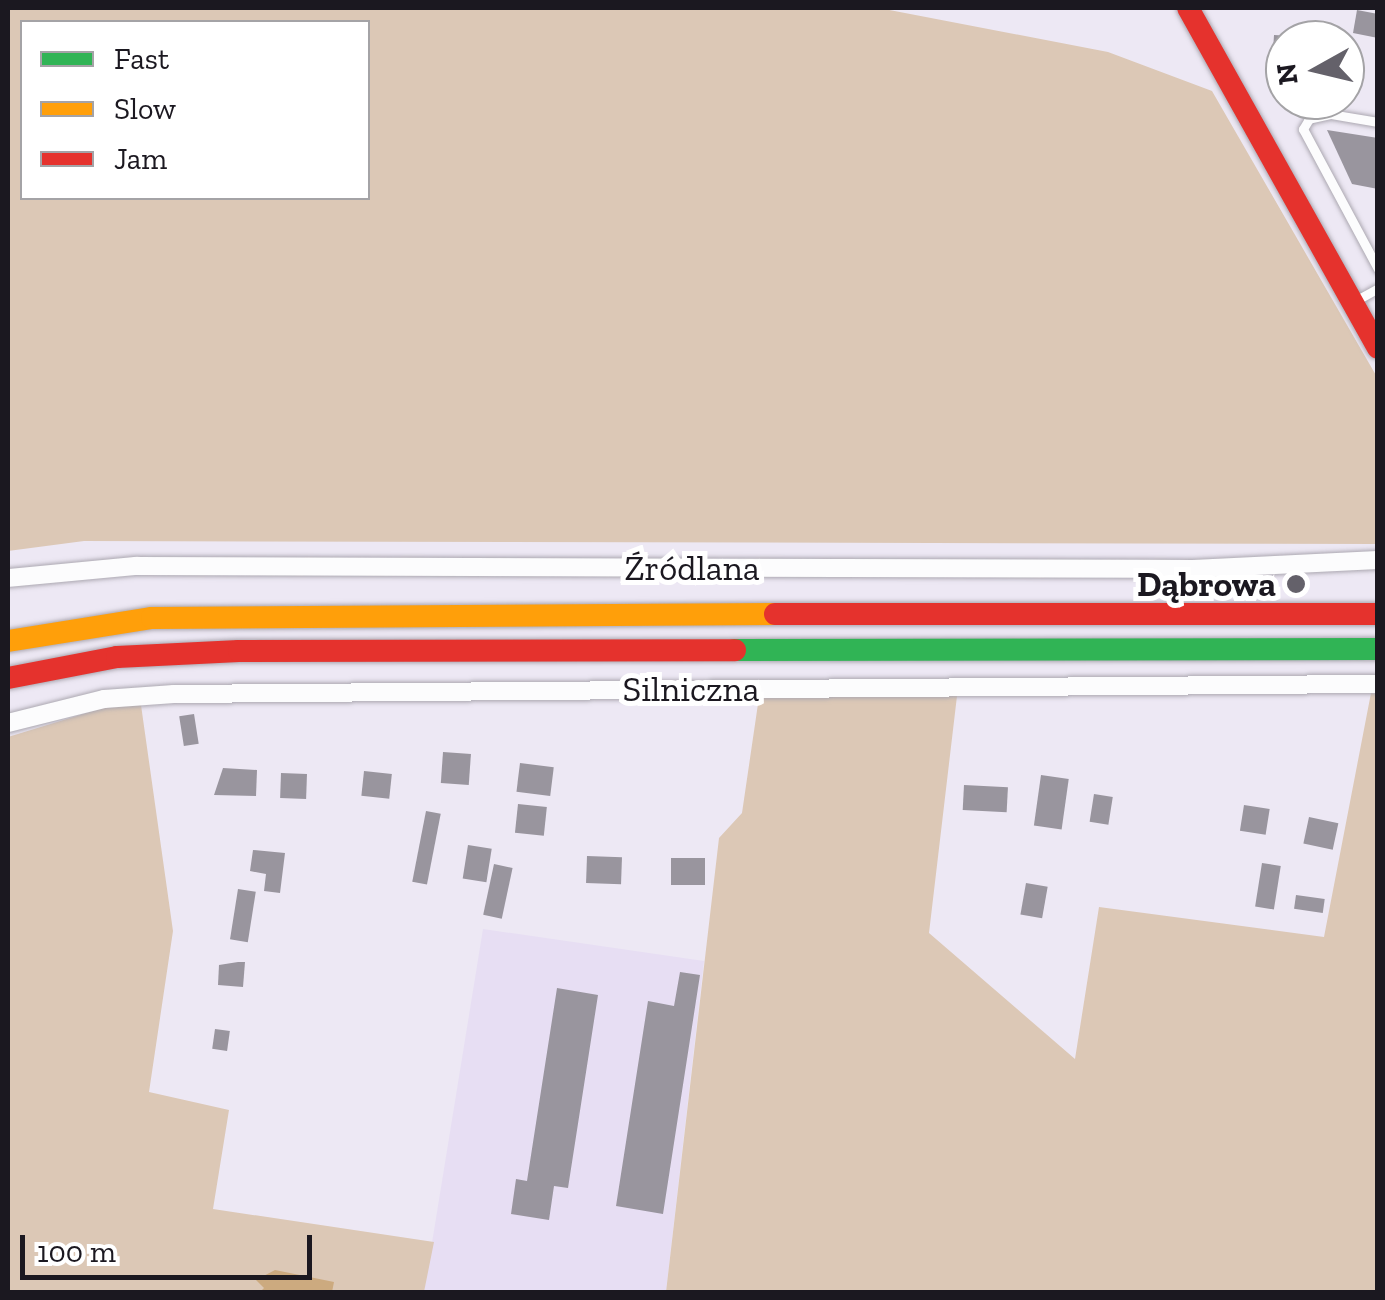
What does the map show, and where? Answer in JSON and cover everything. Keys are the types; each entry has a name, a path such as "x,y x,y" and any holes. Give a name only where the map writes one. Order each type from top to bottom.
{"main road":[{"path":"1188,8 1378,348"},
{"path":"8,641 152,618 1378,614"},
{"path":"8,678 117,658 239,651 1378,649"}],"street":[{"name":"Źródlana","path":"8,578 136,566 1193,568 1378,560"},
{"name":"Silniczna","path":"8,722 104,699 174,694 1378,684"}],"lane":[{"path":"1378,122 1330,114 1309,120 1303,129 1378,269"},
{"path":"1352,303 1378,288"}],"shaded area":[{"path":"8,8 879,8 1108,52 1212,91 1377,377 1377,544 84,541 8,551"},
{"path":"1371,693 1377,694 1377,1292 666,1292 719,838 742,813 759,697 957,696 929,933 1075,1059 1099,907 1324,937"},
{"path":"141,705 173,931 149,1092 229,1110 213,1209 434,1242 424,1292 8,1292 8,737 106,707"},
{"path":"483,929 704,961 666,1292 424,1292"},
{"path":"275,1270 334,1282 332,1292 260,1292 264,1288 256,1280"}],"building":[{"path":"1357,10 1378,14 1378,38 1365,35 1365,20 1355,20"},
{"path":"1327,130 1378,138 1378,189 1352,184"},
{"path":"194,714 199,744 184,746 179,716"},
{"path":"443,752 471,754 469,785 441,783"},
{"path":"520,763 554,767 550,796 516,792"},
{"path":"223,768 257,770 256,796 214,795"},
{"path":"364,771 392,774 389,799 361,796"},
{"path":"281,773 307,774 306,799 280,798"},
{"path":"1041,775 1069,779 1062,829 1034,826"},
{"path":"964,785 1008,787 1007,812 963,810"},
{"path":"1094,794 1113,797 1108,825 1090,822"},
{"path":"518,804 547,807 544,836 515,833"},
{"path":"1244,805 1270,809 1266,835 1240,831"},
{"path":"426,811 441,814 427,885 412,882"},
{"path":"1309,817 1338,823 1333,850 1303,843"},
{"path":"468,845 492,849 486,882 463,879"},
{"path":"253,850 285,853 280,893 264,891 266,874 250,871"},
{"path":"587,856 622,857 621,884 586,883"},
{"path":"671,858 705,858 705,885 671,885"},
{"path":"1262,863 1281,866 1274,909 1255,906"},
{"path":"494,864 513,868 502,919 483,915"},
{"path":"1026,883 1048,887 1042,918 1020,915"},
{"path":"238,889 256,892 248,942 230,939"},
{"path":"1296,895 1325,899 1323,913 1294,909"},
{"path":"245,962 243,987 218,985 219,965"},
{"path":"680,972 700,975 663,1214 616,1206 648,1001 674,1006"},
{"path":"557,988 598,995 568,1188 554,1186 549,1220 511,1214 516,1179 527,1181"},
{"path":"215,1029 230,1031 227,1051 212,1049"}],"traffic: fast":[{"path":"735,650 1378,649"}],"traffic: slow":[{"path":"8,641 152,618 775,614"}],"traffic: jam":[{"path":"1188,8 1378,348"},
{"path":"775,614 1378,614"},
{"path":"8,678 117,657 239,651 735,650"}],"place":[{"name":"Dąbrowa","path":"1296,584"}]}
